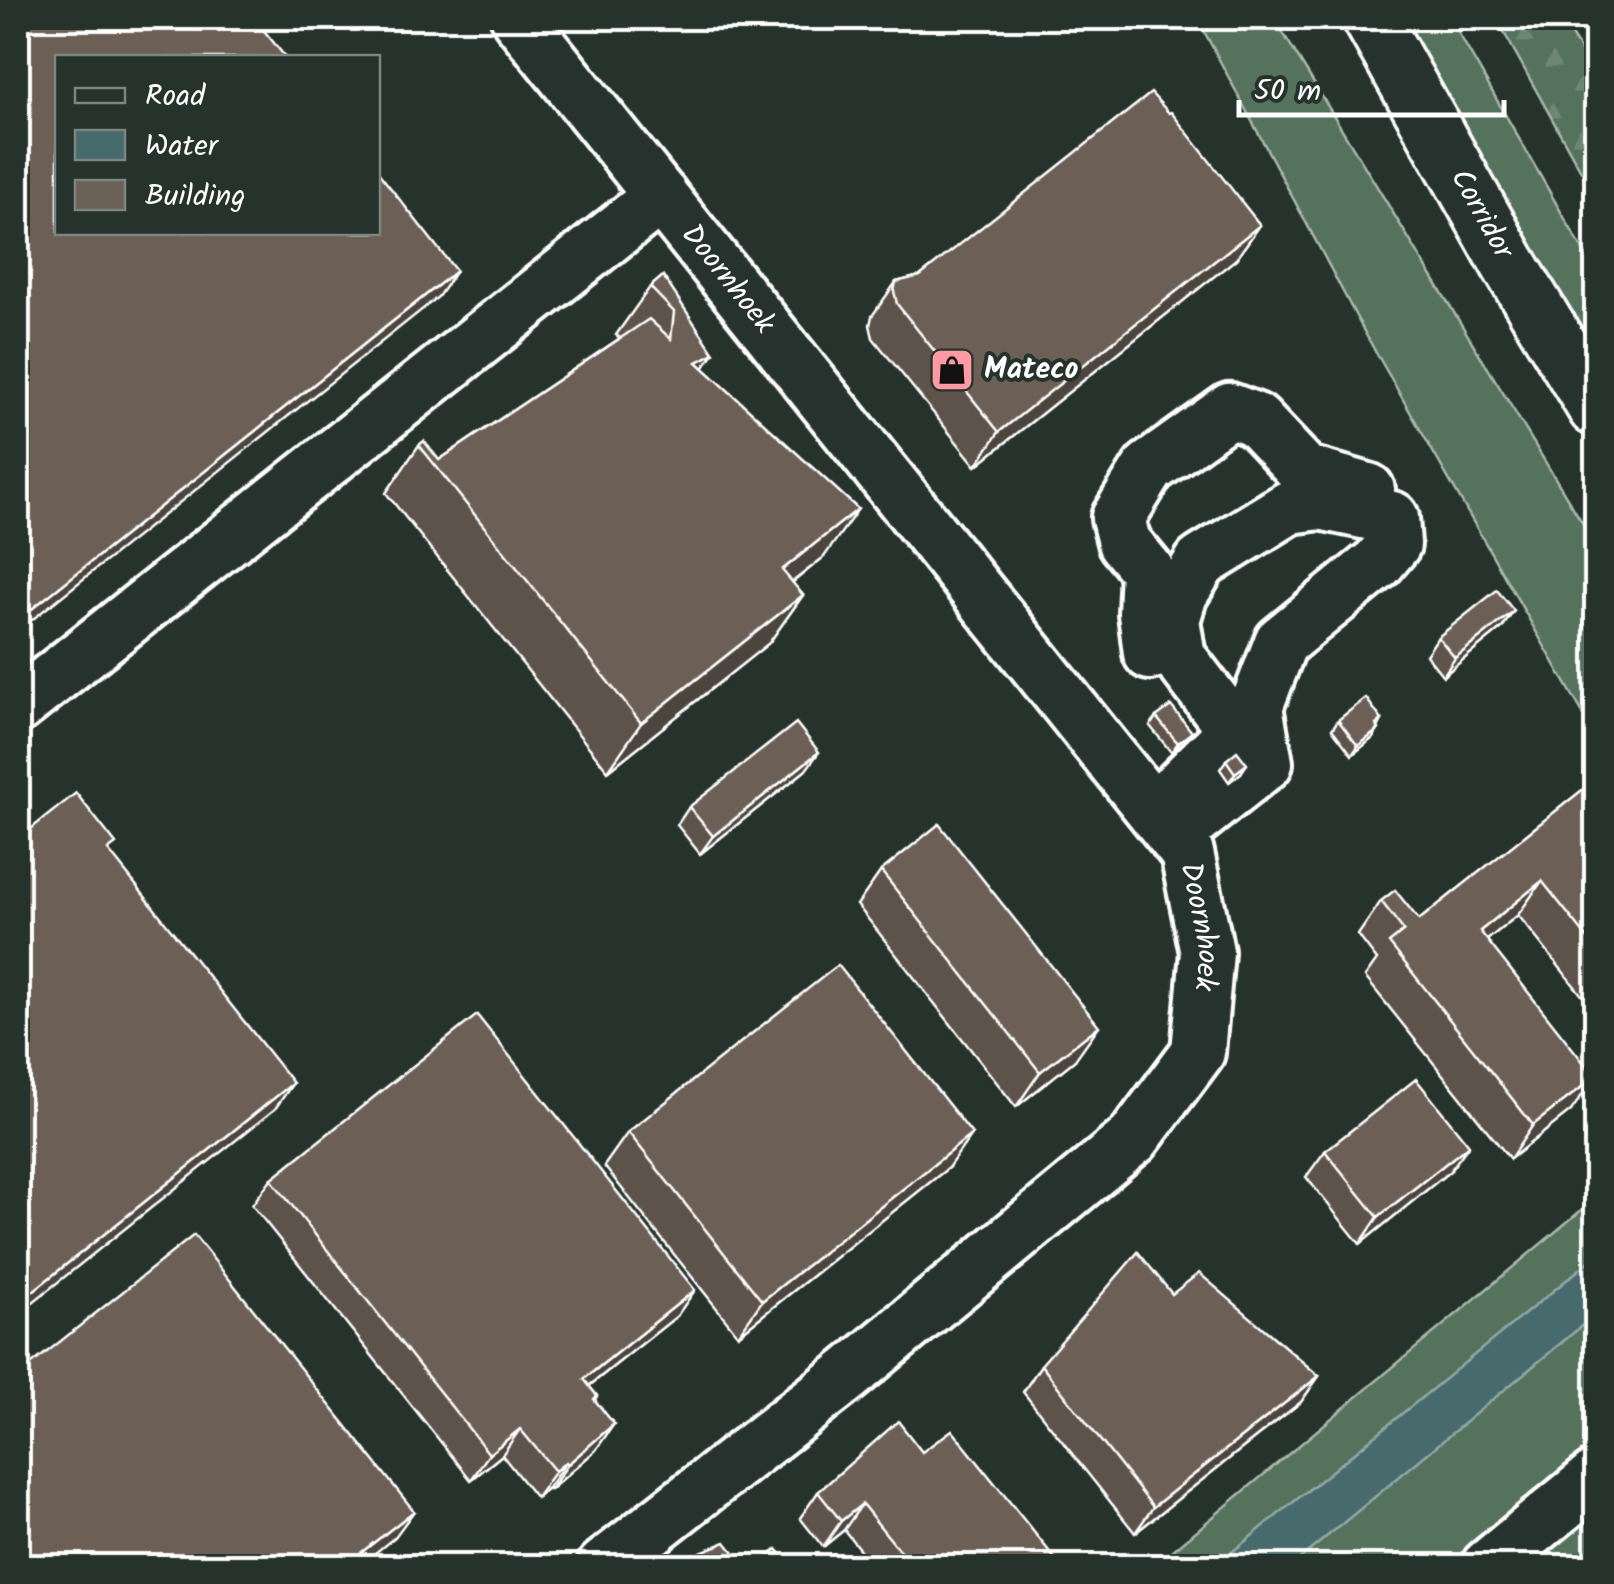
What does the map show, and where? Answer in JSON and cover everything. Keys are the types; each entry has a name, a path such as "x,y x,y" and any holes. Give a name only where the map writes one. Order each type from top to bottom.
{"main road":[{"name":"Corridor","path":"1371,18 1508,262 1596,408"}],"street":[{"name":"Doornhoek","path":"518,18 1187,853 1207,952 1198,1052 1132,1138 848,1375 604,1566"},
{"name":"Doornhoek","path":"18,706 660,196"},
{"path":"1164,824 1266,763 1256,707 1282,642 1378,563 1394,544 1392,496 1305,472 1256,420 1230,410 1149,468 1118,518 1124,542 1147,570 1145,613 1153,674 1217,750"},
{"path":"1164,824 1232,734 1230,724 1179,657 1173,620 1181,594 1201,562 1290,507 1320,503 1392,518"},
{"path":"1488,1566 1596,1477"}],"green space":[{"path":"1197,18 1274,18 1596,545 1596,736 1366,335"},
{"path":"1395,18 1450,18 1596,273 1596,370"},
{"path":"1496,18 1560,18 1596,74 1596,198"},
{"path":"1596,1198 1596,1256 1215,1566 1154,1566"},
{"path":"1596,1314 1596,1460 1467,1566 1291,1566"},
{"path":"1596,1505 1596,1552 1580,1566 1524,1566"}],"water":[{"path":"1596,1256 1596,1314 1291,1566 1215,1566"}],"building":[{"path":"18,18 254,18 284,55 55,55 55,235 380,235 380,175 456,271 18,620"},
{"path":"1151,93 1171,112 1260,225 999,432 897,304 896,282 920,276"},
{"path":"663,276 714,353 697,362 858,509 782,570 803,595 641,723 419,445 424,441 439,460 649,319 671,339 674,312 650,287"},
{"path":"1497,590 1514,611 1455,658 1438,637"},
{"path":"1366,698 1382,720 1376,725 1379,729 1358,746 1338,720"},
{"path":"1171,706 1192,732 1178,743 1156,717"},
{"path":"796,723 819,752 713,836 689,807"},
{"path":"1237,751 1247,764 1235,773 1226,760"},
{"path":"1596,779 1596,949 1542,881 1480,931 1595,1077 1533,1125 1389,943 1404,931 1381,901 1395,890 1419,920"},
{"path":"76,793 116,844 108,850 293,1083 18,1303 18,839"},
{"path":"939,824 1099,1026 1040,1072 881,871"},
{"path":"838,965 972,1134 762,1301 628,1132"},
{"path":"477,1015 695,1290 584,1379 614,1424 555,1471 520,1429 489,1454 271,1179"},
{"path":"1416,1079 1469,1145 1378,1217 1325,1151"},
{"path":"194,1235 414,1511 344,1566 18,1566 18,1375"},
{"path":"1138,1252 1172,1294 1199,1273 1319,1376 1153,1507 1041,1365"},
{"path":"898,1421 922,1452 952,1430 1061,1566 912,1566 862,1504 841,1521 818,1492"},
{"path":"726,1542 745,1566 689,1566 698,1553"},
{"path":"777,1549 791,1566 756,1566"}],"place":[{"name":"Mateco","path":"952,370"}]}
